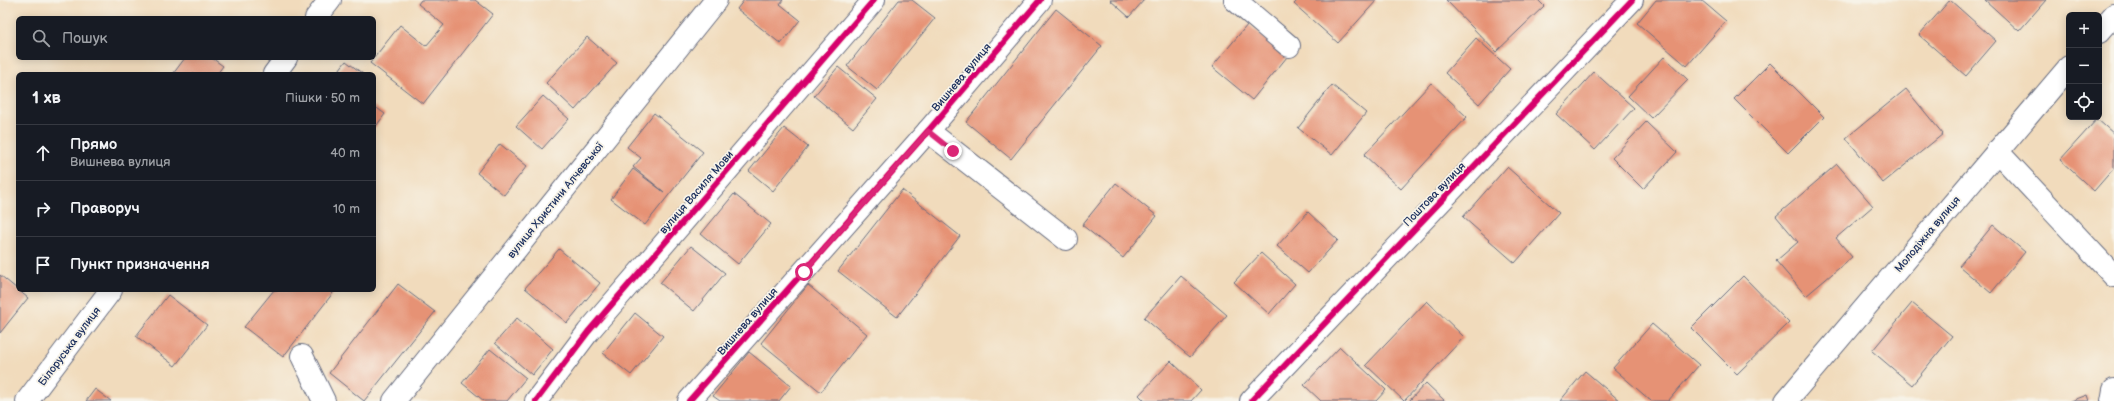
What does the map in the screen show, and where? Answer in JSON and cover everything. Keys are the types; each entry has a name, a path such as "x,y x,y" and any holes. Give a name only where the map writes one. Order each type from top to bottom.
{"street":[{"path":"318,16 330,0"},
{"name":"вулиця Христини Алчевської","path":"394,401 716,0"},
{"name":"вулиця Василя Мови","path":"536,401 588,332 874,0"},
{"name":"Вишнева вулиця","path":"690,401 928,131 1040,0"},
{"path":"1235,0 1290,46"},
{"name":"Поштова вулиця","path":"1251,401 1632,0"},
{"path":"2102,29 2114,15"},
{"path":"276,72 284,60"},
{"name":"Молодіжна вулиця","path":"1786,401 2066,70"},
{"path":"928,131 1066,239"},
{"path":"1997,151 2114,276"},
{"name":"Білоруська вулиця","path":"28,401 110,292"},
{"path":"302,356 324,401"},
{"path":"2112,401 2114,390"}],"building":[{"path":"421,0 475,0 493,14 423,104 370,63 372,60 376,60 376,55 400,25 426,46 444,25 418,4"},
{"path":"744,0 783,0 780,4 800,20 781,44 737,9"},
{"path":"899,0 912,0 935,18 877,90 847,66"},
{"path":"1110,0 1144,0 1129,17"},
{"path":"1298,0 1377,0 1338,43 1294,4"},
{"path":"1446,0 1538,0 1544,6 1496,52"},
{"path":"1656,0 1701,0 1726,21 1687,66 1637,23"},
{"path":"1950,0 1996,41 1966,76 1919,35"},
{"path":"1985,0 2046,0 2019,31"},
{"path":"1056,9 1102,46 1011,159 966,122"},
{"path":"1248,24 1287,57 1252,100 1212,67"},
{"path":"587,37 617,63 575,110 546,83"},
{"path":"1476,38 1510,69 1479,104 1445,73"},
{"path":"1664,57 1688,80 1651,118 1628,96"},
{"path":"184,60 215,60 223,66 218,72 174,72"},
{"path":"346,61 360,72 338,72"},
{"path":"1770,63 1824,117 1788,153 1734,99"},
{"path":"838,67 877,99 853,128 814,96"},
{"path":"1594,72 1634,108 1595,150 1556,114"},
{"path":"1431,83 1467,117 1401,189 1364,155"},
{"path":"1332,85 1366,113 1332,155 1298,128"},
{"path":"1906,89 1943,134 1883,183 1846,138"},
{"path":"543,96 569,119 542,149 516,126"},
{"path":"376,107 385,114 376,126"},
{"path":"654,113 703,152 645,225 611,199 633,169 664,192 633,167 641,158 627,147"},
{"path":"2096,120 2098,120 2114,134 2114,168 2094,191 2060,160"},
{"path":"1646,122 1677,152 1643,189 1612,158"},
{"path":"784,128 808,147 773,191 749,171"},
{"path":"500,144 527,166 504,195 477,173"},
{"path":"1837,164 1873,206 1836,238 1852,257 1806,296 1776,261 1798,242 1776,216"},
{"path":"1507,167 1559,213 1515,263 1463,217"},
{"path":"1116,183 1157,216 1123,258 1082,225"},
{"path":"902,190 960,236 897,317 838,271"},
{"path":"734,194 771,224 738,264 701,234"},
{"path":"1308,212 1338,240 1308,273 1277,246"},
{"path":"1993,225 2025,252 1991,293 1959,266"},
{"path":"691,246 725,273 694,311 660,283"},
{"path":"559,249 600,283 567,323 525,288"},
{"path":"1261,253 1295,284 1269,314 1234,282"},
{"path":"0,275 16,288 16,292 21,292 28,298 0,333"},
{"path":"1181,276 1227,315 1190,357 1144,318"},
{"path":"1743,276 1789,323 1737,374 1691,328"},
{"path":"398,284 435,312 364,401 329,373"},
{"path":"808,285 867,334 821,392 761,343"},
{"path":"272,292 333,293 283,357 244,327"},
{"path":"168,295 207,325 175,366 136,336"},
{"path":"1427,301 1464,337 1404,401 1366,365"},
{"path":"1912,303 1952,336 1912,385 1872,351"},
{"path":"635,313 663,336 631,375 603,353"},
{"path":"517,318 553,349 532,375 495,343"},
{"path":"1652,324 1699,365 1668,401 1651,401 1613,368"},
{"path":"1340,347 1386,390 1376,401 1321,401 1304,385"},
{"path":"490,349 526,378 507,401 484,401 462,383"},
{"path":"749,352 791,386 779,401 720,401 713,396"},
{"path":"1171,361 1201,390 1191,401 1145,401 1139,395"},
{"path":"1585,371 1620,401 1560,401"},
{"path":"1426,383 1445,401 1409,401"},
{"path":"95,389 111,401 86,401"},
{"path":"2087,395 2089,401 2071,401"}],"cycle path":[{"path":"536,401 588,332 874,0"},
{"path":"689,401 928,131 1040,0"},
{"path":"1251,401 1632,0"}],"route":[{"path":"804,272 928,131 953,151"}]}
